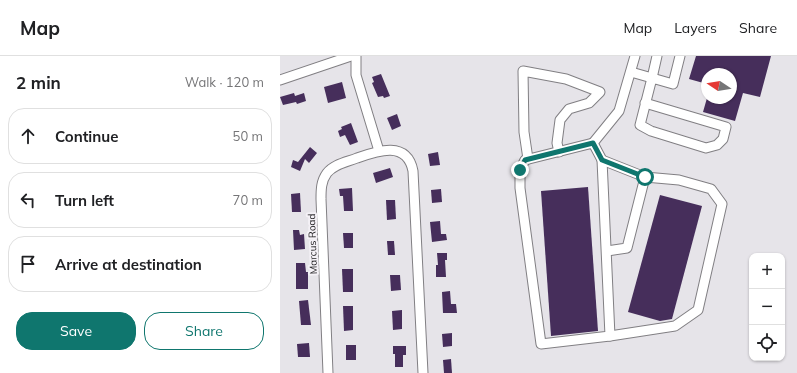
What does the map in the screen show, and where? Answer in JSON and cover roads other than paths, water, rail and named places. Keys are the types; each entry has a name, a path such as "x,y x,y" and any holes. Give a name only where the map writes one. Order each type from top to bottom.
{"street":[{"path":"280,80 351,56"},
{"path":"356,56 356,75 379,151"},
{"path":"602,160 645,177 679,180 711,189 722,204 698,310 675,326 610,336 541,344 520,188 520,170 525,160 593,143 619,111 635,56"},
{"path":"645,103 726,127 724,139 717,145 706,148 651,131 640,125 645,103 652,78 657,56"},
{"path":"631,72 673,84 680,56"},
{"path":"528,159 524,132 523,71 566,80 600,92 589,103 569,109 560,120 558,143 559,152"},
{"path":"593,143 602,160 610,336"},
{"name":"Marcus Road","path":"328,373 321,185 324,177 331,168 337,165 379,151 392,150 402,154 408,160 412,168 423,373"},
{"path":"607,251 627,248 645,177"}]}
